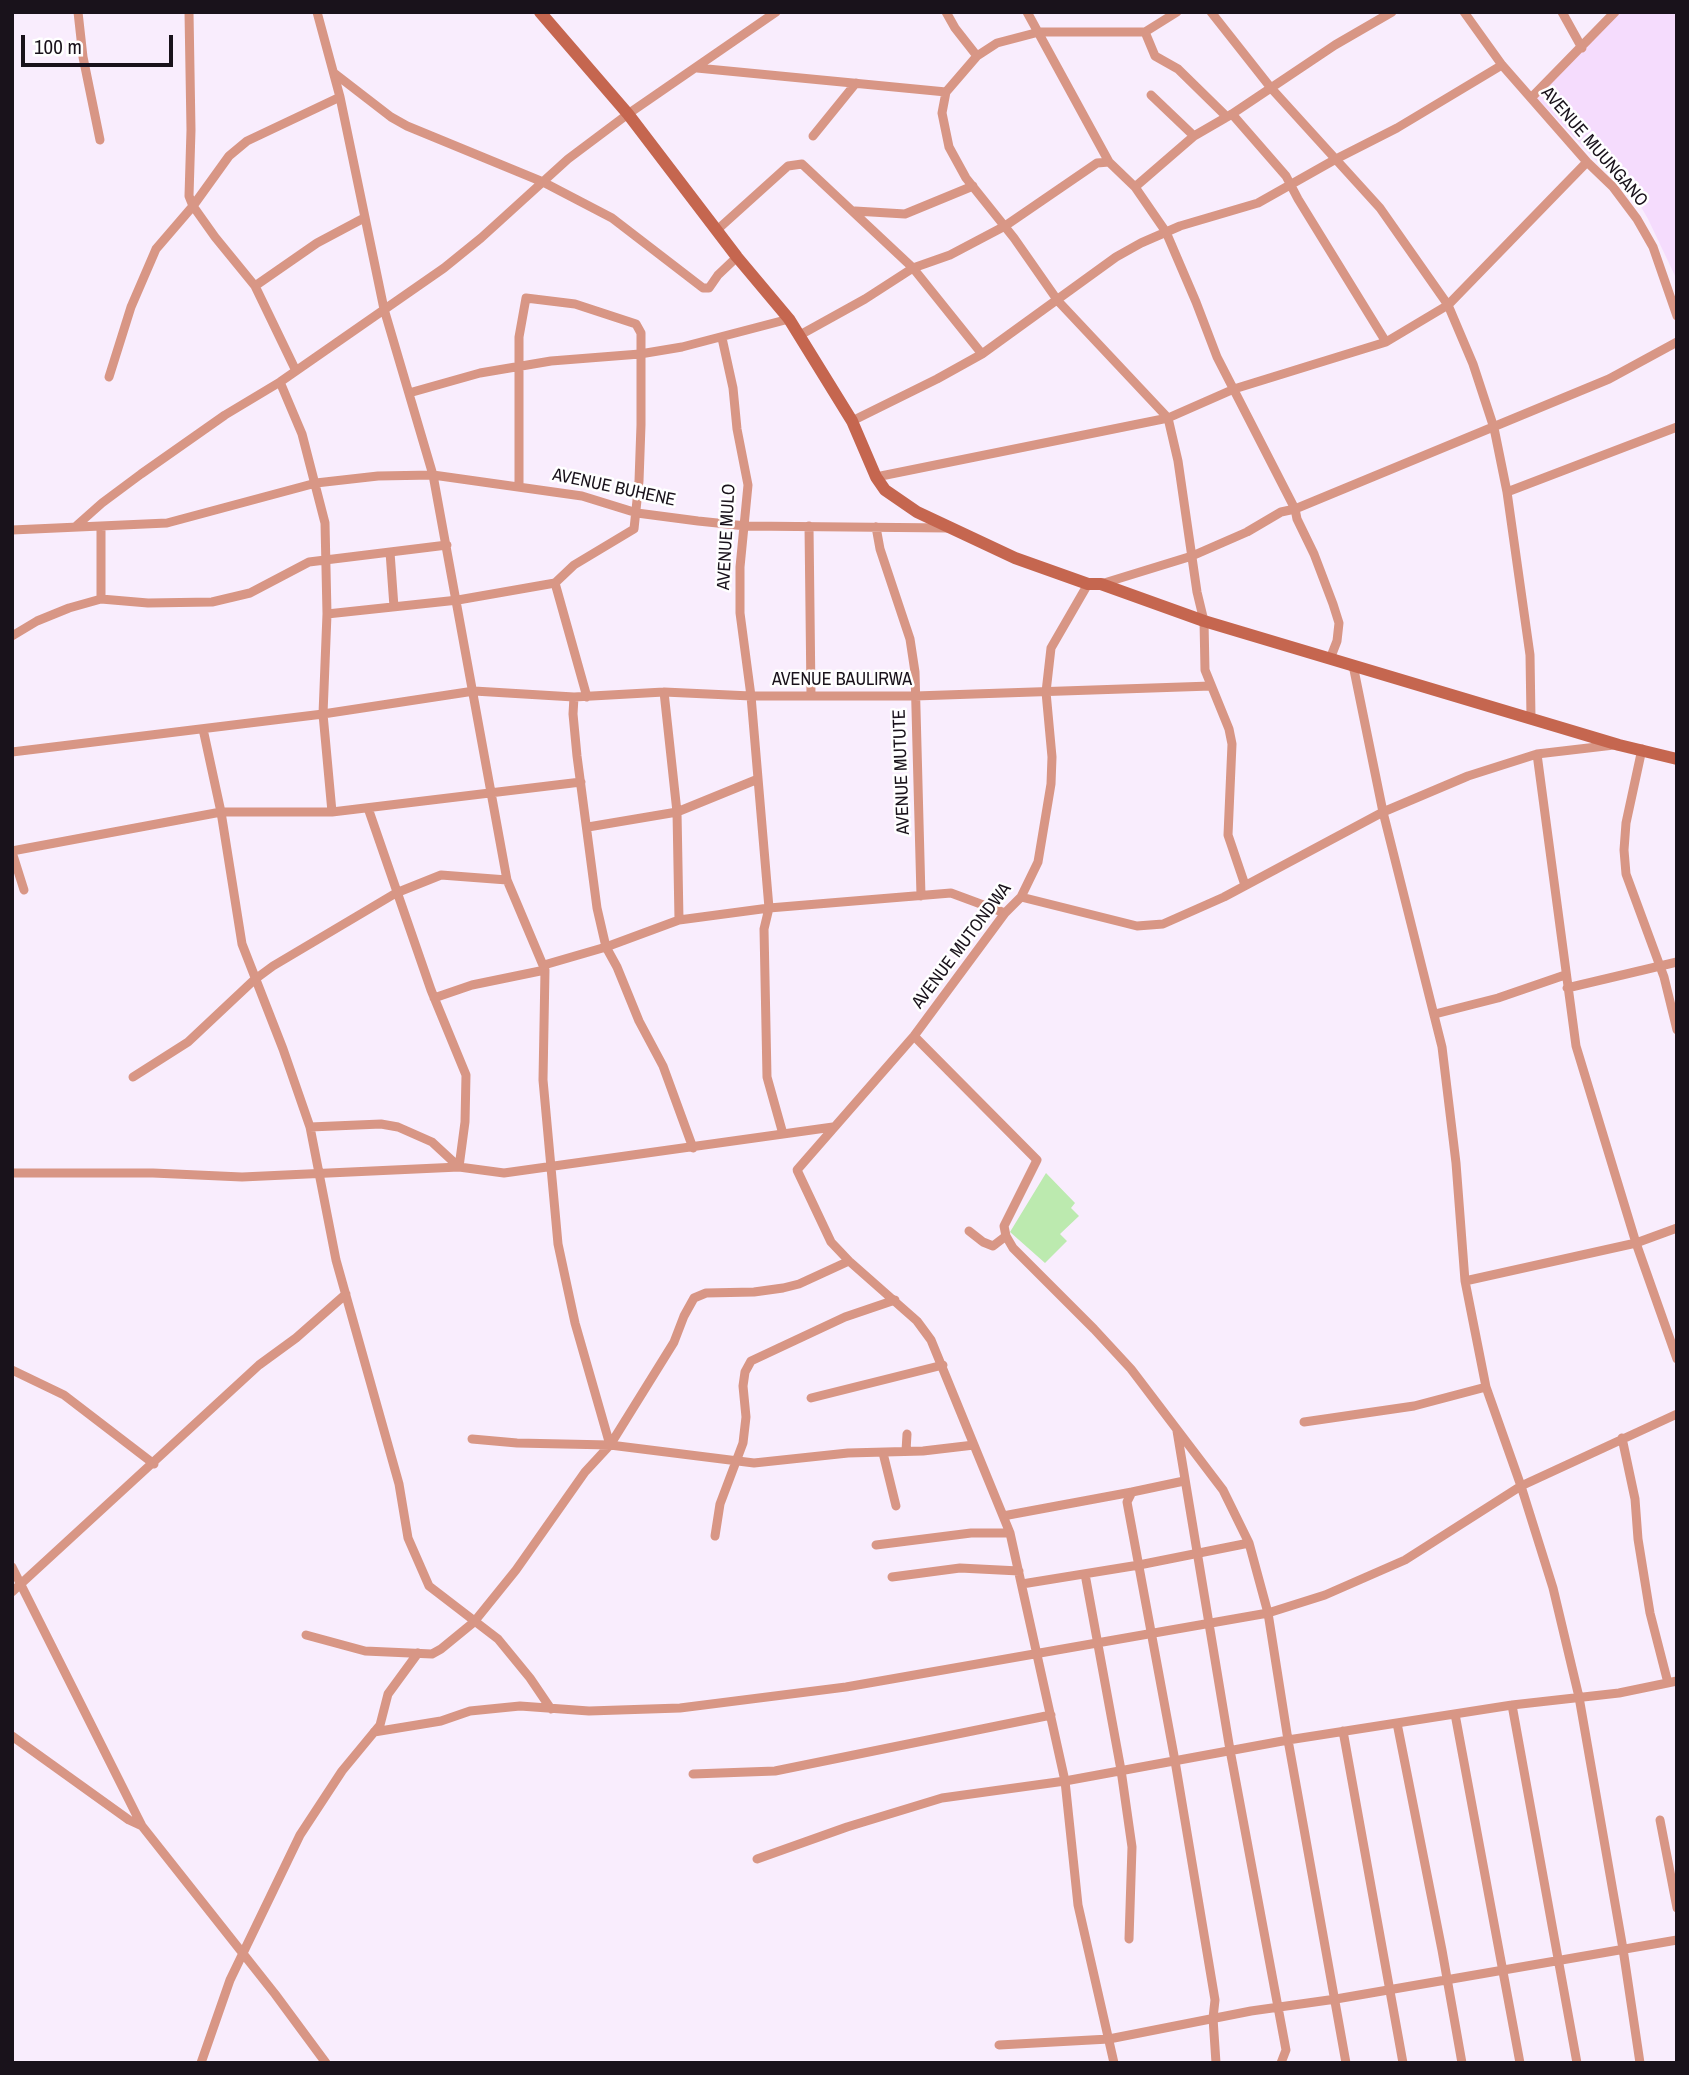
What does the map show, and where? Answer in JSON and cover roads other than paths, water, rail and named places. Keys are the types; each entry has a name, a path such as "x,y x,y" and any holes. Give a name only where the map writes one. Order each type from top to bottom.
{"main road":[{"path":"540,12 628,114 737,257 789,319 852,421 876,477 886,490 899,500 948,528 1015,558 1330,659 1619,745 1677,759"}],"street":[{"path":"79,12 83,57 100,140"},
{"path":"189,12 189,196 193,206 255,286 296,371"},
{"path":"317,12 341,97 384,309 433,475 458,600 507,880 545,968 543,1080 558,1244 575,1323 610,1444"},
{"path":"75,527 102,503 225,415 280,382 444,268 568,159 628,114 776,12"},
{"path":"946,12 977,56"},
{"path":"1027,12 1109,162 1135,187 1166,232 1217,357 1295,509 1314,554 1339,623 1337,641 1330,659"},
{"path":"1177,12 1145,32 1039,33 997,43 977,56 946,92 942,113 949,147 973,187 1005,226 1058,301 1168,418 1178,461 1205,621 1203,658 1211,686 1229,729 1232,759 1228,835 1245,885"},
{"path":"1210,12 1271,88 1380,208 1448,305 1474,364 1494,428 1507,492 1531,655 1531,718"},
{"path":"1135,187 1194,136 1229,116 1335,45 1392,12"},
{"name":"AVENUE MUUNGANO","path":"1464,12 1502,65 1587,162 1613,187 1637,219 1653,247 1677,316"},
{"path":"1562,12 1582,48"},
{"path":"1531,98 1615,12"},
{"path":"1145,32 1155,56 1178,69 1229,116 1286,176 1386,342"},
{"path":"852,421 982,354 1116,257 1166,232 1258,203 1397,128 1502,65"},
{"path":"696,68 946,92"},
{"path":"334,73 391,117 407,126 543,182 612,218 703,288 709,288 737,257"},
{"path":"813,136 856,83"},
{"path":"1151,95 1194,136"},
{"path":"109,377 131,307 156,249 193,206 236,148 341,97"},
{"path":"800,335 865,299 913,268 950,256 1005,226 1097,163 1109,162"},
{"path":"876,477 1168,418 1234,389 1386,342 1448,305 1587,162"},
{"path":"717,230 788,166 802,164 913,268 982,354"},
{"path":"853,210 905,214 973,187"},
{"path":"255,286 317,243 364,218"},
{"path":"327,614 458,600 555,583 574,565 634,529 641,425 641,333 640,328 632,321 575,304 526,298 519,337 519,485"},
{"path":"409,393 480,373 551,361 640,354 722,338 789,319"},
{"name":"AVENUE MULO","path":"722,338 733,388 737,429 748,485 740,567 740,613 751,696 769,908 764,929 767,1077 783,1134"},
{"path":"1095,584 1192,556 1247,532 1281,512 1295,509 1609,379 1677,342"},
{"path":"280,382 302,434 326,523 327,614 323,714 332,812"},
{"path":"1507,492 1677,427"},
{"name":"AVENUE BUHENE","path":"12,530 167,523 316,484 378,476 433,475 582,495 636,513 746,526 948,528"},
{"path":"101,526 101,599"},
{"path":"809,526 811,695"},
{"name":"AVENUE MUTUTE","path":"876,527 880,549 910,639 915,672 921,896"},
{"path":"12,636 48,617 101,599 148,603 212,602 250,593 309,562 447,545"},
{"path":"390,552 394,607"},
{"path":"555,583 587,696"},
{"name":"AVENUE MUTONDWA","path":"849,1261 831,1242 797,1170 914,1036 1005,913 1021,897 1038,862 1051,784 1052,757 1046,692 1051,648 1095,584"},
{"path":"1353,665 1383,812 1442,1046 1457,1163 1465,1280 1486,1387 1553,1588 1578,1698 1623,1949 1640,2063"},
{"name":"AVENUE BAULIRWA","path":"12,752 323,714 474,691 574,697 664,692 751,696 915,695 1211,686"},
{"path":"664,692 677,811 679,920"},
{"path":"574,697 573,714 597,908 606,947 639,1021 663,1066 693,1148"},
{"path":"204,729 221,812 242,944 310,1127 336,1260 399,1484 410,1542 431,1589 498,1639 551,1709"},
{"path":"1021,897 1137,926 1163,924 1212,903 1383,812 1468,776 1537,754 1619,745"},
{"path":"1642,750 1626,823 1626,874 1661,967 1677,1030"},
{"path":"1537,754 1576,1046 1636,1243 1677,1359"},
{"path":"588,827 677,811 758,779"},
{"path":"24,890 12,851 221,812 332,812 581,782"},
{"path":"368,808 434,998 466,1075 465,1122 458,1167"},
{"path":"133,1077 188,1042 254,980 273,966 396,893 442,875 507,880"},
{"path":"434,998 472,985 545,968 679,920 769,908 951,894 1005,913"},
{"path":"1567,988 1677,962"},
{"path":"1434,1014 1498,998 1565,975"},
{"path":"914,1036 1037,1160 1004,1226 1013,1248 1131,1369 1223,1490 1249,1543 1268,1613 1346,2063"},
{"path":"310,1127 381,1124 398,1127 432,1142 458,1167"},
{"path":"12,1173 153,1173 242,1177 458,1167 504,1173 833,1127"},
{"path":"1465,1280 1636,1243 1677,1228"},
{"path":"969,1231 993,1246 1006,1236"},
{"path":"306,1636 365,1651 437,1652 474,1622 516,1570 579,1481 610,1444 674,1342 694,1298 706,1293 754,1292 799,1284 849,1261 925,1329 943,1364 1010,1533 1065,1781 1078,1905 1114,2063"},
{"path":"16,1589 259,1365 296,1338 346,1294"},
{"path":"715,1536 720,1504 743,1443 746,1417 744,1373 751,1361 845,1317 895,1300"},
{"path":"811,1398 943,1364"},
{"path":"12,1370 64,1395 154,1464"},
{"path":"1304,1422 1414,1406 1486,1387"},
{"path":"374,1732 441,1721 470,1711 520,1706 589,1711 680,1708 846,1687 1268,1613 1325,1595 1405,1560 1521,1486 1677,1414"},
{"path":"1176,1428 1230,1750 1279,2007 1286,2050 1281,2063"},
{"path":"906,1451 907,1434"},
{"path":"757,1859 847,1827 942,1798 1065,1781 1343,1731 1512,1705 1619,1693 1672,1682 1650,1613 1638,1539 1635,1499 1622,1438"},
{"path":"471,1439 517,1443 610,1444 736,1461 775,1462 848,1453 883,1453 974,1445"},
{"path":"883,1453 896,1506"},
{"path":"1003,1516 1184,1481"},
{"path":"1132,1492 1128,1502 1215,2000 1213,2018 1216,2063"},
{"path":"876,1545 971,1533 1010,1533"},
{"path":"1021,1584 1139,1565 1249,1543"},
{"path":"12,1566 16,1589 142,1826 326,2063"},
{"path":"892,1577 960,1568 1019,1571"},
{"path":"1085,1574 1121,1770 1132,1847 1129,1939"},
{"path":"201,2063 230,1980 300,1835 342,1771 380,1725 388,1694 418,1653"},
{"path":"1512,1705 1577,2063"},
{"path":"1455,1714 1520,2063"},
{"path":"693,1774 775,1772 1051,1715"},
{"path":"1397,1723 1462,2063"},
{"path":"1343,1731 1403,2063"},
{"path":"12,1736 129,1820 142,1826"},
{"path":"1660,1820 1677,1908"},
{"path":"999,2045 1109,2039 1213,2018 1677,1940"}]}
